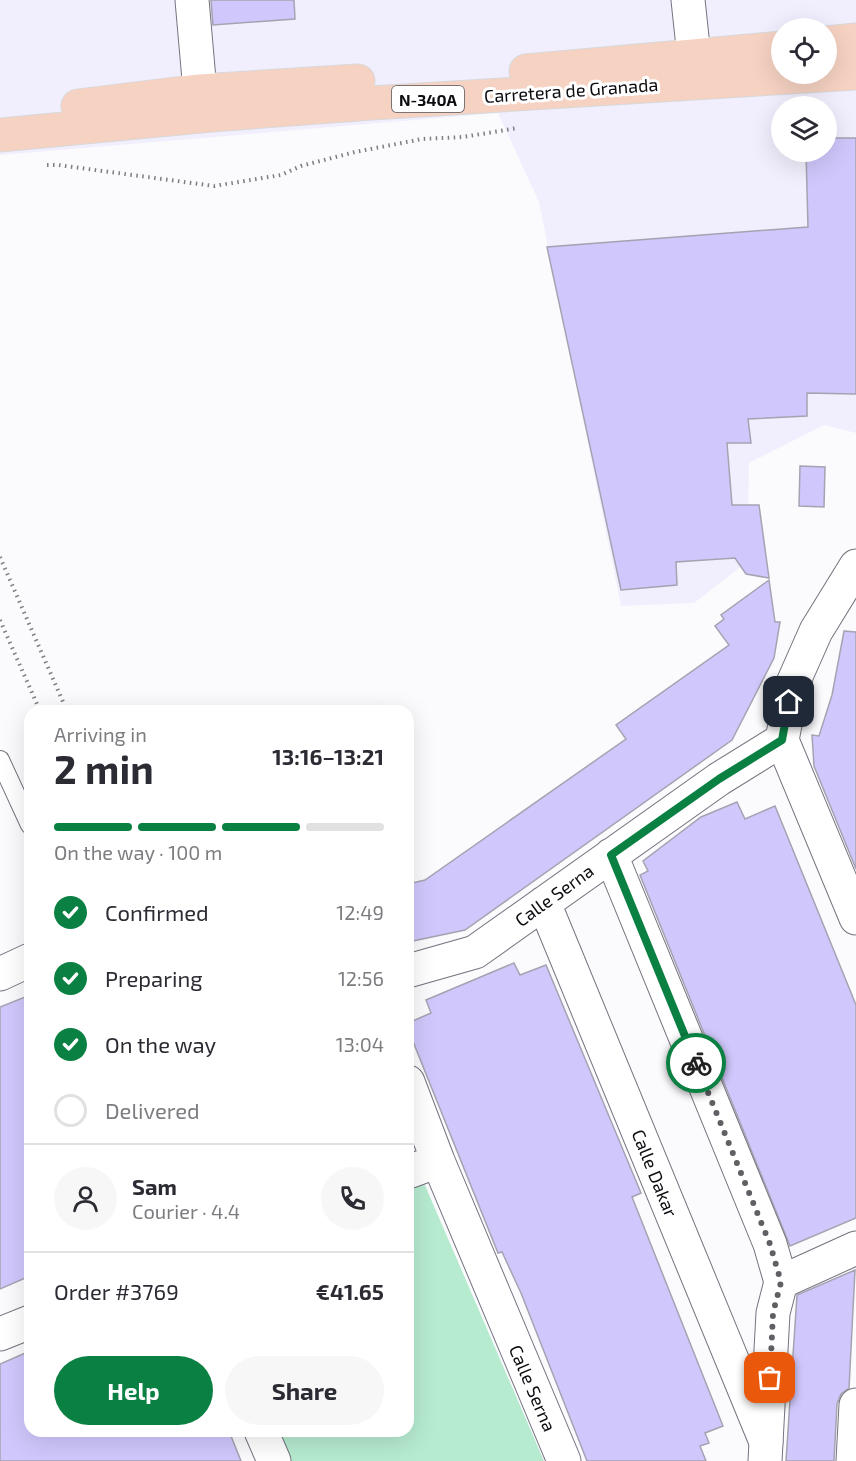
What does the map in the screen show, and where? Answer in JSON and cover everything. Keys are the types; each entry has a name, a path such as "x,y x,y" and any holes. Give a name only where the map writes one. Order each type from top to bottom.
{"highway":[{"path":"837,42 856,40"},
{"name":"Carretera de Granada","path":"0,116 200,91 538,70 771,49"},
{"name":"Carretera de Granada","path":"0,135 211,115 372,103 856,73"}],"street":[{"path":"192,0 200,91"},
{"path":"688,0 694,56"},
{"path":"856,566 816,631 793,683 782,740 856,918"},
{"name":"Calle Serna","path":"414,969 475,952 719,779 782,740"},
{"path":"611,855 770,1244 781,1282 773,1313 766,1452"},
{"name":"Calle Dakar","path":"544,903 766,1452"},
{"path":"0,974 24,963"},
{"name":"Calle Serna","path":"414,1116 423,1166 564,1461"},
{"path":"781,1282 856,1248"},
{"path":"0,1334 24,1324"},
{"path":"853,1461 856,1405"},
{"path":"264,1437 274,1461"}],"lane":[{"path":"0,760 24,812"}],"path":[{"path":"37,166 58,165 214,186 281,175 301,166 411,141 463,137 519,128"},
{"path":"0,557 64,705"},
{"path":"0,620 37,705"}],"shaded area":[{"path":"0,0 856,0 856,433 824,425 749,463 747,562 694,603 621,606 539,202 498,113 0,155"}],"green space":[{"path":"424,1183 544,1461 291,1461 281,1437 414,1437 414,1187"}],"building":[{"path":"211,0 294,0 295,19 213,25"},
{"path":"837,138 856,138 856,394 807,393 807,416 748,419 751,443 727,443 732,505 759,505 769,578 746,574 735,558 676,562 677,585 621,590 547,247 808,227 806,162 837,162"},
{"path":"800,466 825,467 824,507 799,506"},
{"path":"769,580 775,622 780,622 774,658 732,740 465,930 414,941 414,883 425,880 626,739 616,725 729,645 715,626 724,619 721,615"},
{"path":"844,631 856,632 856,869 814,766 812,735 819,736 832,695"},
{"path":"737,802 745,819 775,806 856,1005 856,1218 790,1246 640,875 648,871 643,861 701,817"},
{"path":"514,963 520,975 546,965 641,1193 632,1197 723,1426 705,1433 709,1443 700,1446 706,1461 587,1461 521,1293 502,1252 498,1253 414,1044 414,1020 431,1013 426,1000"},
{"path":"24,997 24,1279 0,1289 0,1007"},
{"path":"855,1270 849,1388 841,1394 837,1404 834,1461 786,1461 797,1295"},
{"path":"24,1354 24,1437 231,1437 241,1461 0,1461 0,1364"}],"way so far":[{"path":"696,1063 770,1244 781,1282 773,1313 770,1378"}],"route":[{"path":"696,1063 611,855 719,779 782,740 789,702"}]}
